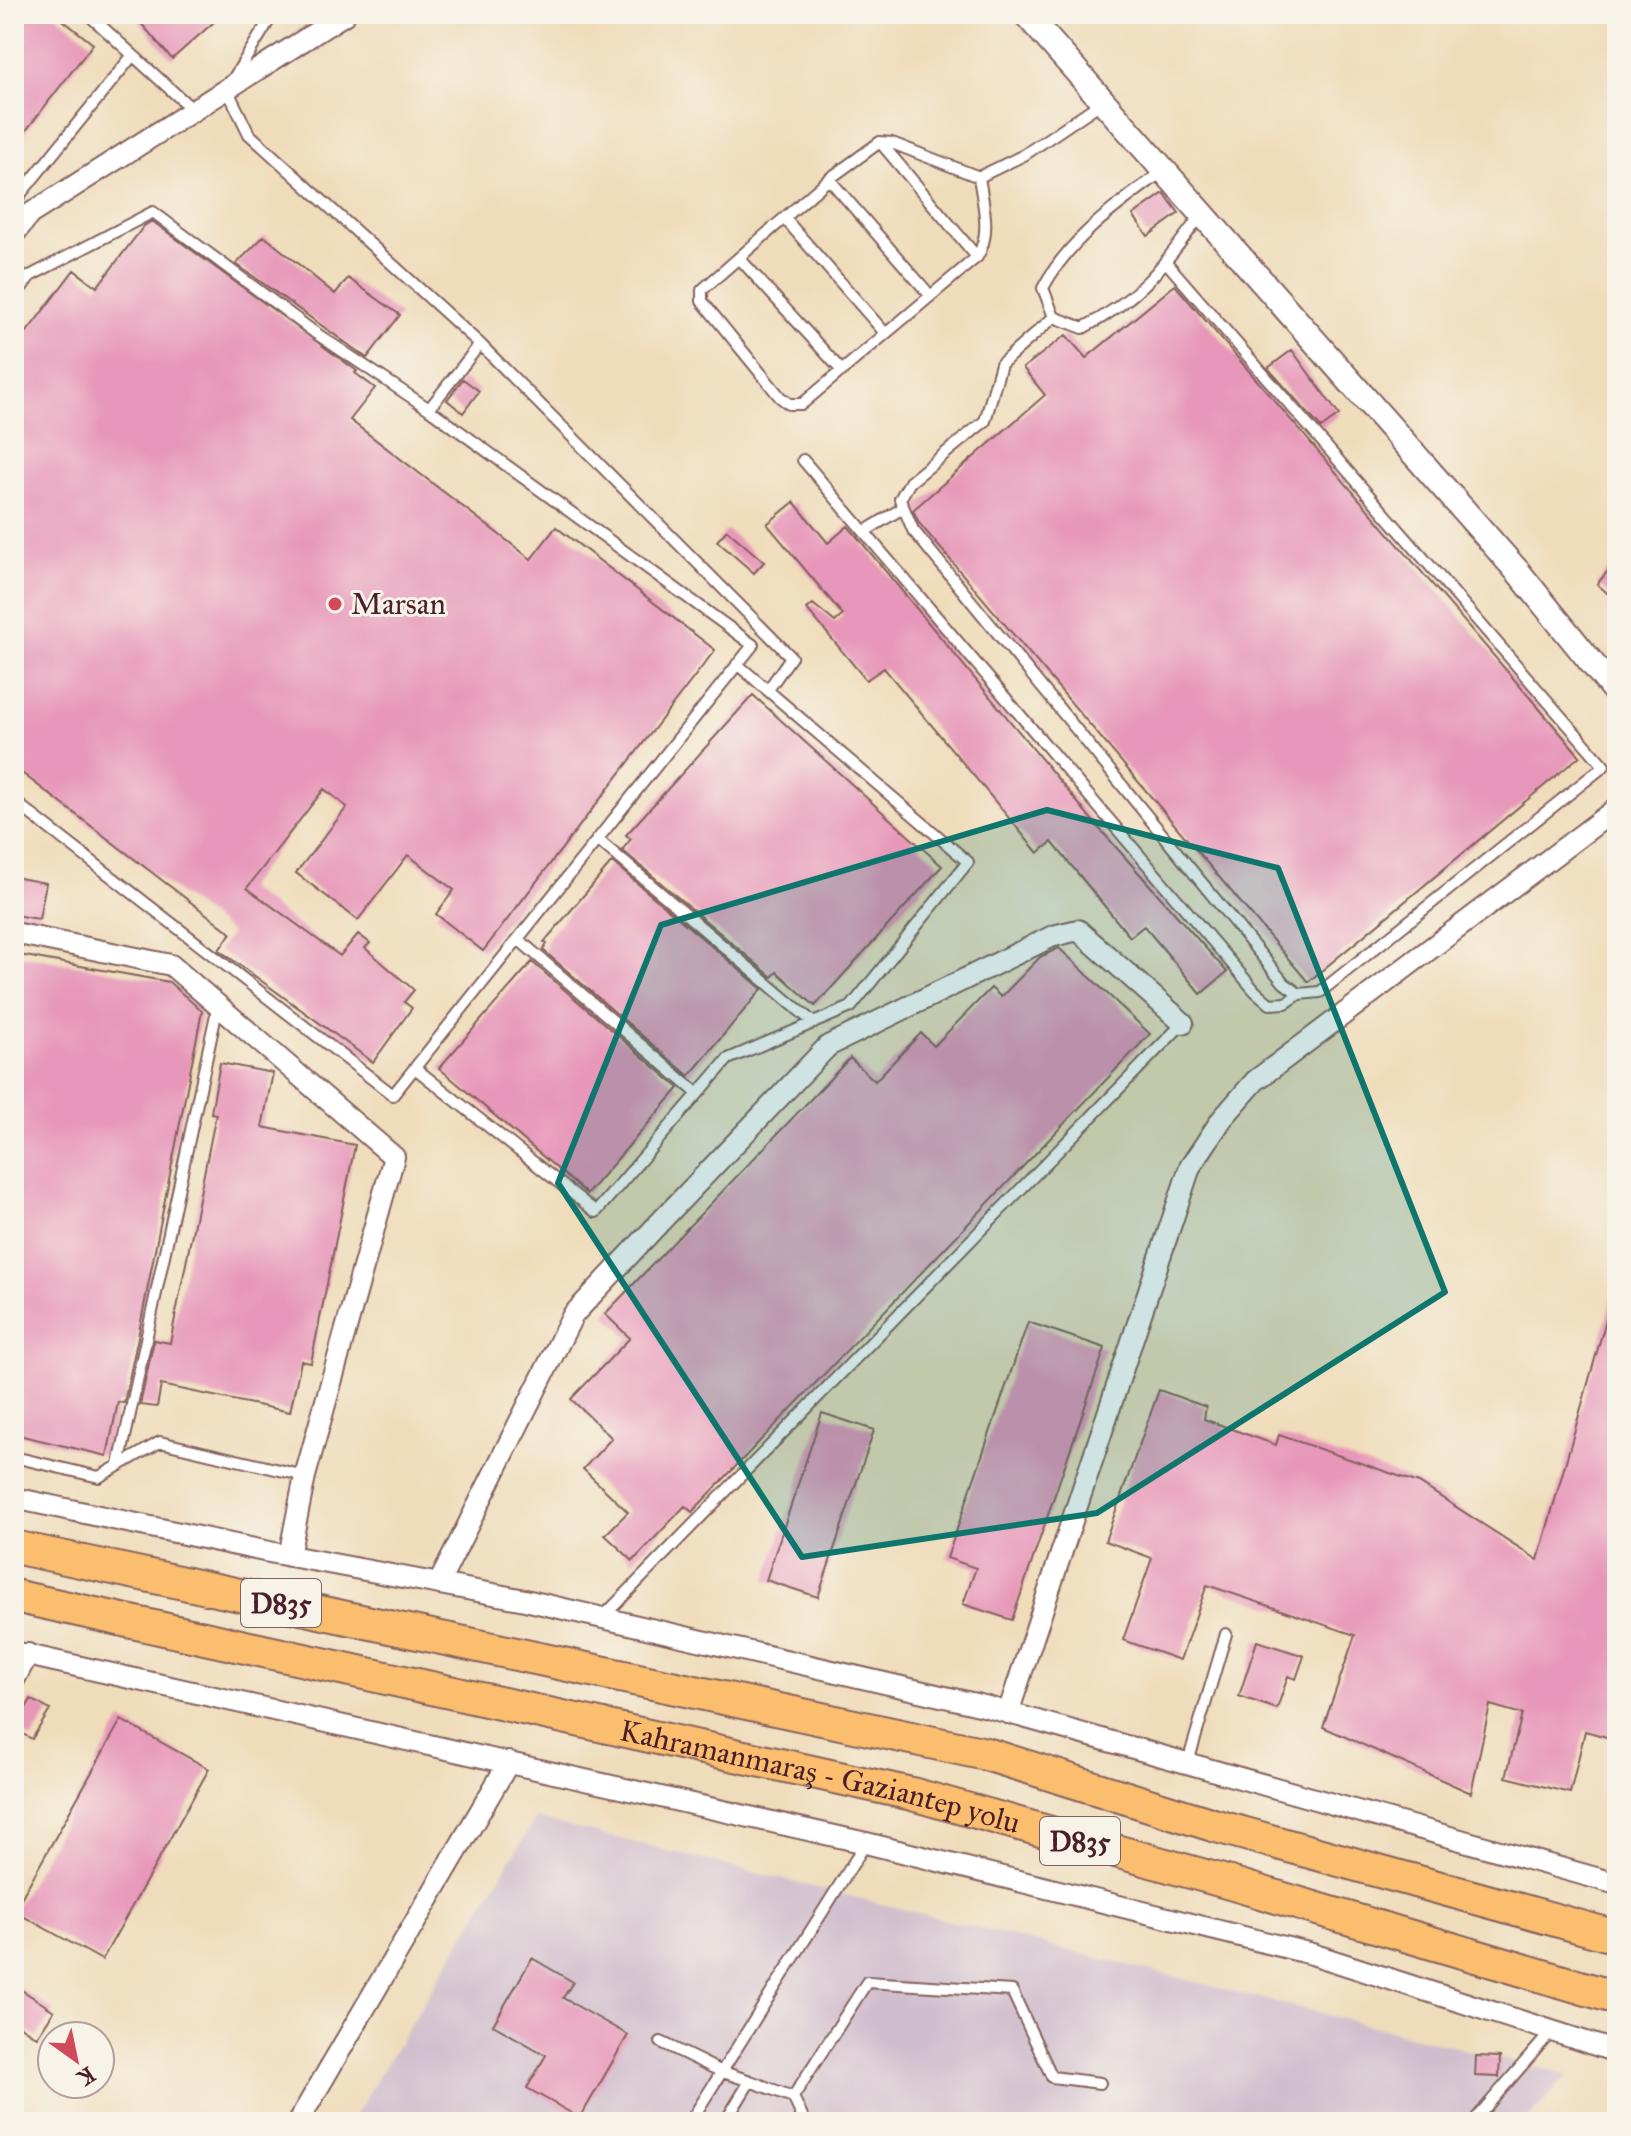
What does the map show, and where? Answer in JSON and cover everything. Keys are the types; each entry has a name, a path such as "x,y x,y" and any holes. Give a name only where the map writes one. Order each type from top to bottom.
{"highway":[{"name":"Kahramanmaraş - Gaziantep yolu","path":"14,1547 986,1754 1213,1825 1617,1937"},
{"name":"Kahramanmaraş - Gaziantep yolu","path":"14,1596 912,1794 1230,1883 1617,1998"}],"street":[{"path":"14,234 30,214 345,14"},
{"path":"1026,14 1519,573 1616,690"},
{"path":"1008,1713 1190,1167 1222,1119 1255,1081 1617,808"},
{"path":"439,1583 573,1315 828,1046 1053,936 1078,930 1183,1023"},
{"path":"14,933 171,965 394,1157 305,1476 289,1556"},
{"path":"14,1498 602,1618 1008,1713 1617,1884"},
{"path":"14,1680 21,1653 866,1843 1312,1954 1617,2052"},
{"path":"298,2122 509,1762"}],"lane":[{"path":"88,14 193,110"},
{"path":"273,14 227,89 249,134 480,344 791,657 768,690"},
{"path":"14,202 133,55"},
{"path":"979,177 986,227 985,245 977,257 929,294 802,404 789,404 780,397 702,301 702,290 786,220 829,179 880,142 892,143 979,177 1024,155 1103,101"},
{"path":"880,142 977,257"},
{"path":"1164,170 1108,212 1058,261 1043,288 1054,317 1083,328 1120,309 1166,262 1203,214"},
{"path":"829,179 929,294"},
{"path":"14,298 30,276 153,212 314,332 429,409 753,645 393,1095 14,801"},
{"path":"786,220 885,333"},
{"path":"740,259 842,371"},
{"path":"803,460 867,530 1255,991 1270,1004 1286,1003 1299,994 1320,992 1604,766 1166,262"},
{"path":"1054,317 1001,364 985,421 910,482 900,499 901,509 913,530 1254,947 1284,983 1299,994"},
{"path":"429,409 480,344"},
{"path":"867,530 901,509"},
{"path":"415,1068 596,1212 728,1059 851,1007 968,862 737,664"},
{"path":"597,839 814,1023"},
{"path":"518,939 698,1094"},
{"path":"119,1465 218,1005"},
{"path":"602,1618 1183,1023"},
{"path":"14,1457 99,1477 160,1442 305,1476"},
{"path":"1188,1762 1226,1634"},
{"path":"690,2122 866,1843"},
{"path":"793,2097 867,1982 1012,1991 1052,2077 1100,2083"},
{"path":"1473,2122 1551,2032"},
{"path":"661,2042 720,2071 793,2097 805,2122"},
{"path":"725,2122 750,2081"}],"highlighted area":[{"path":"1047,810 1278,868 1445,1292 1097,1513 802,1557 558,1183 661,925"}],"shaded area":[{"path":"536,1818 1568,2075 1525,2122 351,2122"}],"building":[{"path":"14,14 55,14 93,44 14,146"},
{"path":"133,14 223,14 172,59"},
{"path":"1164,193 1179,213 1148,236 1133,215"},
{"name":"Marsan","path":"152,221 357,371 355,373 375,388 350,420 531,559 556,527 715,650 483,951 436,914 454,890 408,855 358,920 296,873 347,807 324,789 247,888 340,956 358,934 370,943 365,948 414,990 404,1002 412,1008 373,1062 219,950 231,933 14,767 14,349 74,270 97,287 144,226"},
{"path":"264,236 335,294 348,278 400,315 367,358 236,264"},
{"path":"1175,285 1580,756 1308,982 919,523 913,510 1045,395 1023,368 1066,335 1086,358"},
{"path":"1292,350 1339,415 1321,428 1268,368"},
{"path":"463,379 479,391 463,413 447,400"},
{"path":"794,502 828,543 848,526 1098,827 1227,972 1201,994 1144,926 1130,937 1052,842 1038,853 884,668 866,680 807,609 813,604 835,622 843,615 767,524"},
{"path":"727,530 764,562 754,573 717,541"},
{"path":"1617,560 1617,602 1597,584"},
{"path":"753,695 942,866 815,1006 777,972 772,977 622,850 631,839 626,835"},
{"path":"612,862 762,989 689,1076 543,950 547,944 544,942"},
{"path":"14,877 46,883 39,919 14,915"},
{"path":"1059,948 1150,1034 692,1512 685,1506 633,1561 605,1535 628,1512 583,1469 612,1438 571,1399 630,1338 605,1314 850,1058 875,1081 921,1033 934,1046 991,988 1001,997 1040,957"},
{"path":"14,954 169,982 202,1011 124,1403 118,1402 107,1456 14,1434"},
{"path":"532,962 679,1088 587,1194 439,1068"},
{"path":"220,1063 273,1073 262,1127 355,1145 311,1363 301,1361 290,1412 161,1385 157,1407 140,1405 154,1340 170,1343 216,1114 211,1113"},
{"path":"1613,1295 1617,1296 1617,1740 1585,1731 1570,1793 1506,1777 1522,1714 1490,1705 1471,1793 1323,1727 1355,1635 1207,1585 1180,1660 1123,1640 1152,1558 1105,1541 1159,1390 1206,1407 1204,1419 1276,1445 1279,1435 1419,1483 1538,1560"},
{"path":"1028,1322 1105,1348 1012,1620 963,1604 976,1568 947,1558"},
{"path":"822,1413 874,1430 818,1597 766,1580"},
{"path":"1257,1641 1304,1656 1296,1679 1288,1676 1277,1709 1239,1696"},
{"path":"31,1699 50,1710 32,1739 14,1729"},
{"path":"121,1720 209,1769 102,1960 14,1911"},
{"path":"532,1958 573,1982 563,1998 628,2035 580,2118 527,2088 546,2055 493,2025"},
{"path":"14,1985 54,2011 48,2020 36,2020 36,2036 14,2022"},
{"path":"1476,2056 1500,2057 1499,2077 1475,2076"}],"place":[{"name":"Marsan","path":"335,604"}]}
